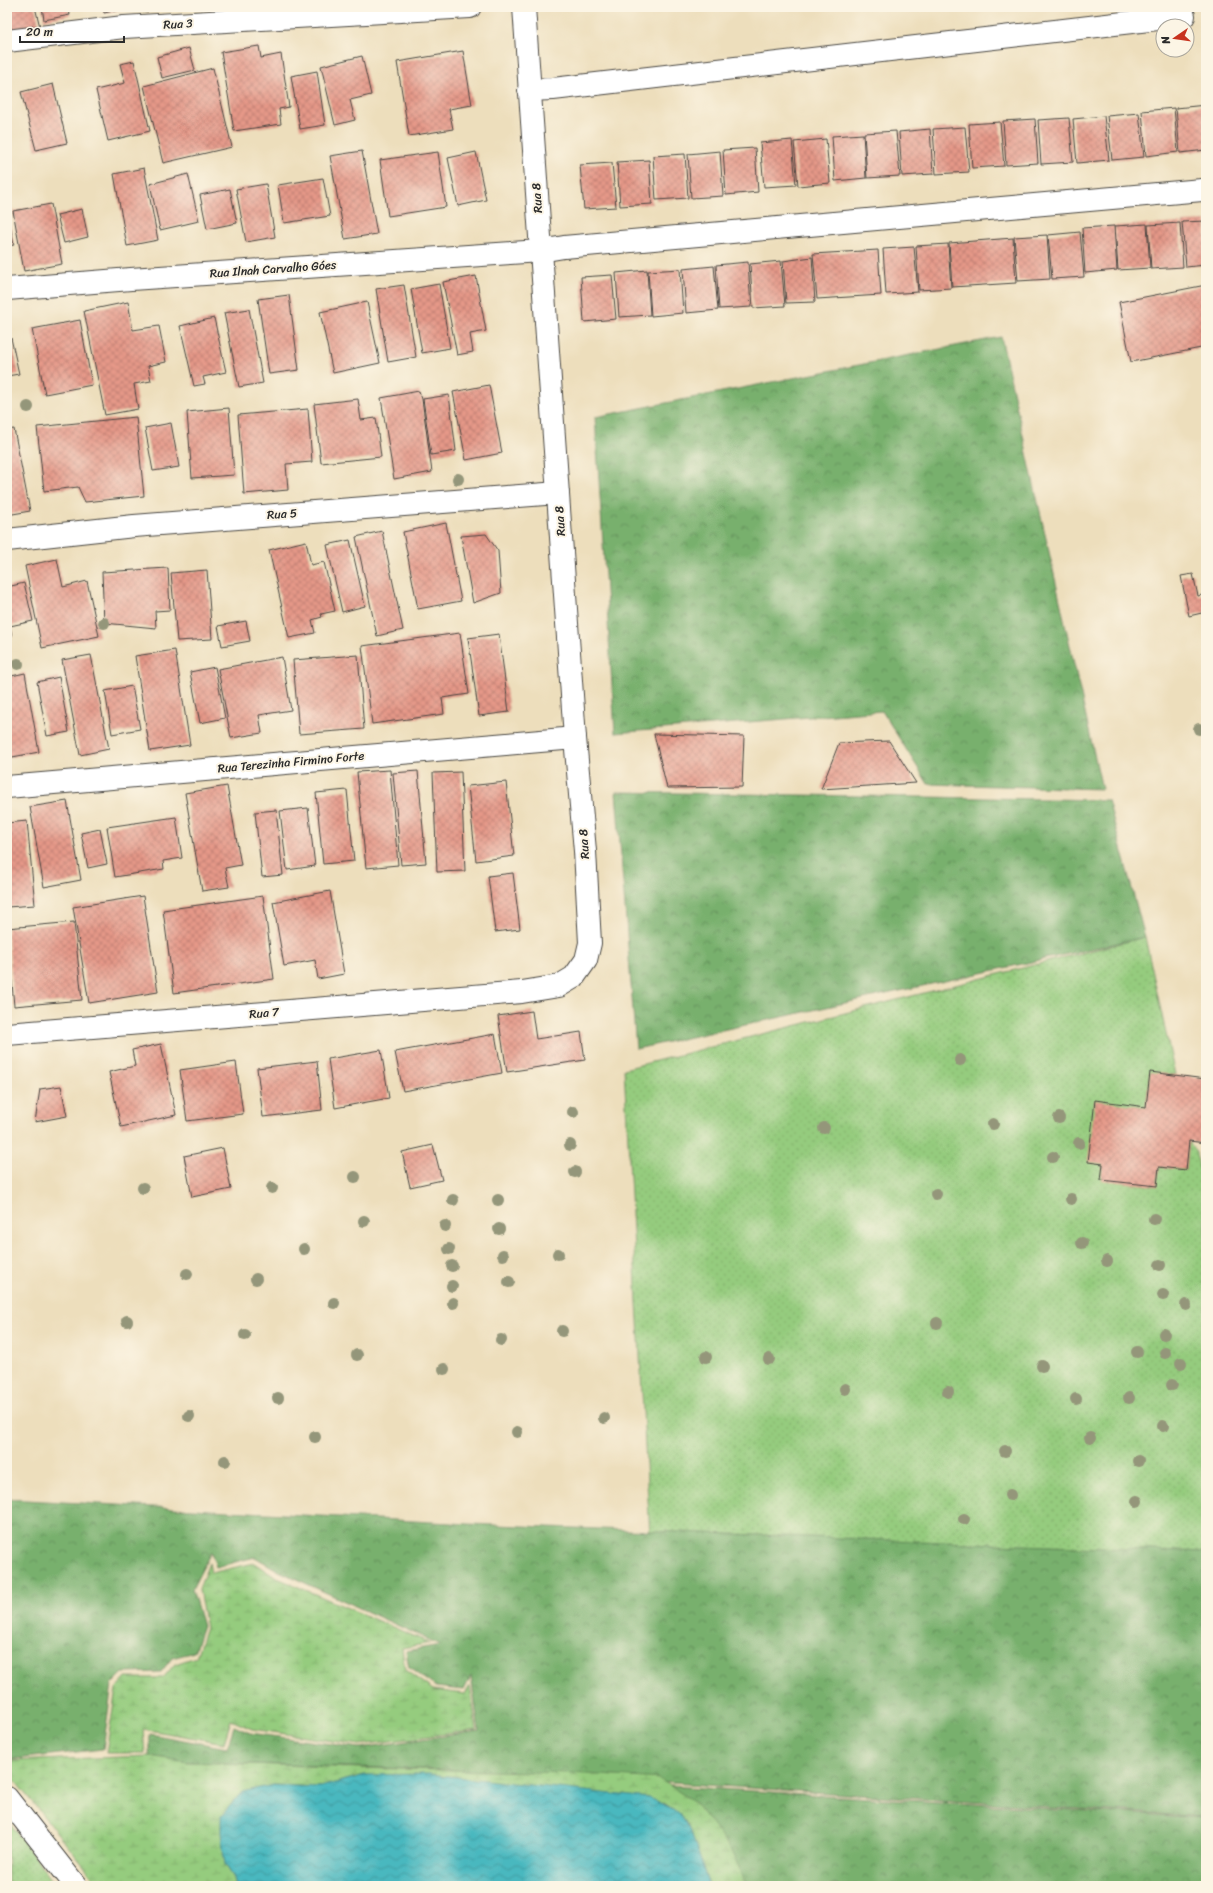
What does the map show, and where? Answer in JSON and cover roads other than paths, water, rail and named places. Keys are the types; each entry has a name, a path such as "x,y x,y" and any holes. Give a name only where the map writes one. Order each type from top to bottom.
{"street":[{"name":"Rua 3","path":"7,41 124,27 470,7"},
{"name":"Rua 8","path":"522,992 559,986 574,977 586,960 590,943 585,851 575,738 524,7"},
{"path":"530,90 553,90 1184,16"},
{"name":"Rua Ilnah Carvalho Góes","path":"7,290 131,278 540,252 564,247 1202,190"},
{"name":"Rua 5","path":"7,540 134,526 558,493"},
{"name":"Rua Terezinha Firmino Forte","path":"7,787 575,738"},
{"name":"Rua 7","path":"7,1034 522,992"},
{"path":"7,1798 76,1886"}],"water":[{"path":"429,1774 649,1798 674,1810 682,1818 696,1846 709,1886 236,1886 234,1878 225,1864 221,1833 221,1816 242,1792 272,1785 320,1787 365,1775"}]}
